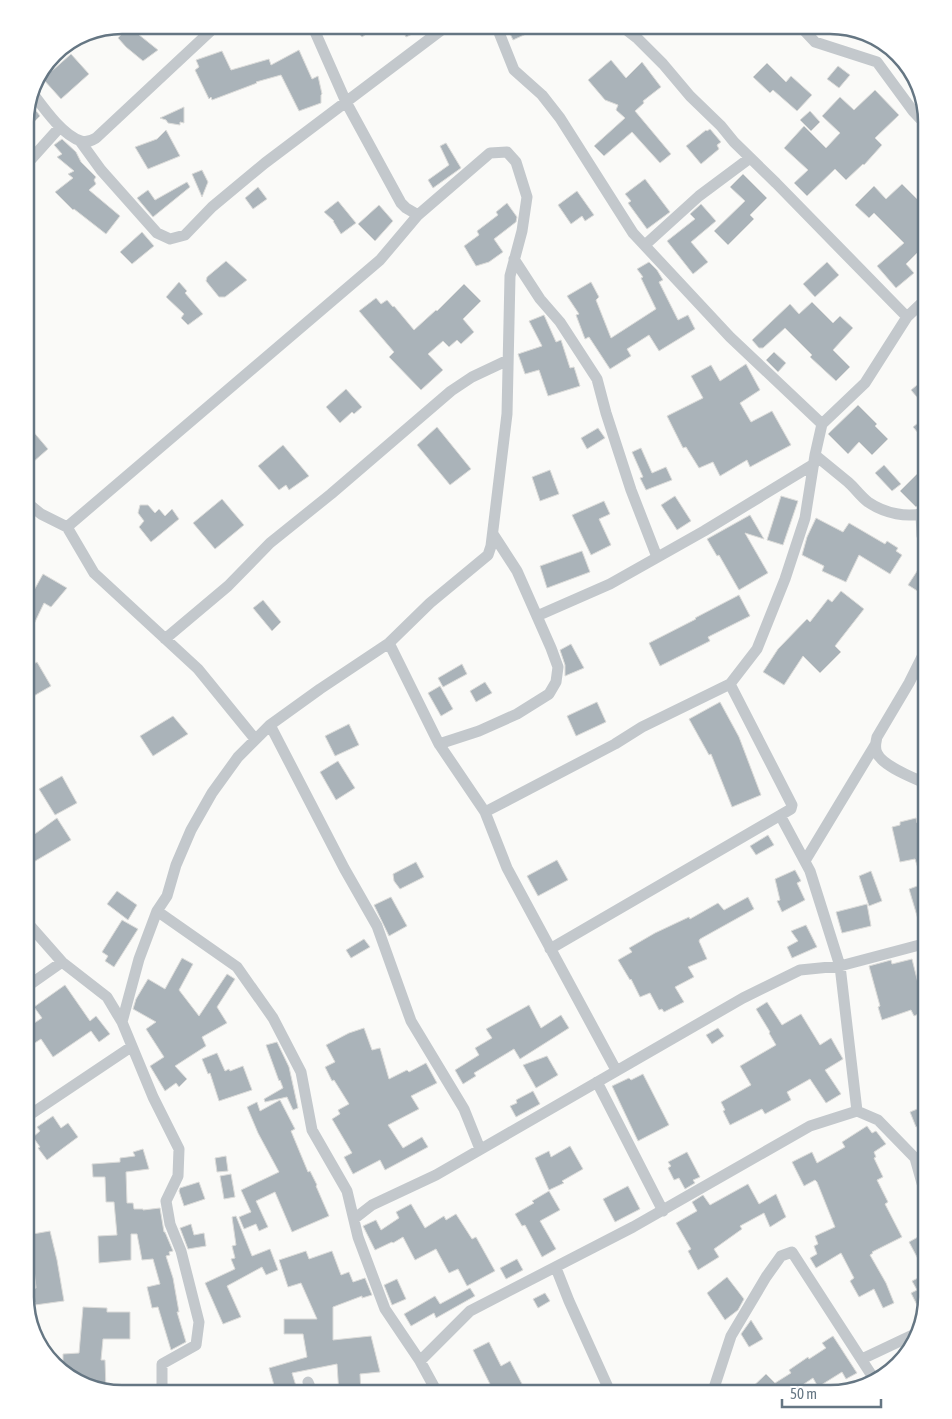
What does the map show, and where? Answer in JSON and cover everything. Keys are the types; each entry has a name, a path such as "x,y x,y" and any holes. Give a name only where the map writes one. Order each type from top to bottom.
{"street":[{"path":"80,141 90,141 96,138 207,34"},
{"path":"316,34 346,102 401,203 418,215"},
{"path":"37,99 60,127 80,141 101,170 157,233 165,238 178,238 185,235 212,206 265,163 436,34"},
{"path":"500,34 514,70 542,95 560,118 633,233 730,337 822,424"},
{"path":"632,34 663,64 690,96 750,158 907,317"},
{"path":"807,34 815,42 877,62 917,116"},
{"path":"34,156 60,127"},
{"path":"67,527 380,260 418,215 490,153 507,152 516,162 527,197 522,231 510,276 507,414 493,534 488,555 430,603 389,643 270,725 238,757 212,793 176,865 167,896 156,912 139,959 122,1022"},
{"path":"645,245 699,196 750,158"},
{"path":"514,259 540,299 560,322 597,379 630,490 657,558"},
{"path":"485,812 615,744 642,726 730,684 757,649 805,518 822,424 865,383 907,317 918,307"},
{"path":"165,639 228,586 270,543 331,494 451,391 472,377 508,360"},
{"path":"537,616 610,584 657,558 704,531 814,460"},
{"path":"814,460 848,483 867,501 883,510 903,515 918,514"},
{"path":"34,508 67,527 94,573 208,680 256,739"},
{"path":"439,744 479,731 510,717 549,694 556,682 558,667 551,648 517,571 493,534"},
{"path":"389,643 439,744 485,812 507,868 616,1070"},
{"path":"805,861 875,745 877,737 910,683 918,666"},
{"path":"550,950 790,811 792,805 730,684"},
{"path":"270,725 344,868 377,926 412,1021 464,1109 480,1149"},
{"path":"875,745 877,754 883,761 918,779"},
{"path":"781,817 810,871 840,966 857,1111"},
{"path":"156,912 237,967 273,1018 302,1072 312,1130 347,1190 358,1237 385,1309 420,1361 433,1385"},
{"path":"34,930 62,962 107,997 122,1022 152,1097 179,1150 178,1176 166,1201 170,1224 181,1251 199,1322 196,1345 162,1364 162,1385"},
{"path":"354,1219 372,1205 436,1175 743,998 800,970 840,966 918,945"},
{"path":"34,982 62,962"},
{"path":"34,1112 131,1047"},
{"path":"597,1082 663,1210"},
{"path":"420,1361 470,1311 556,1268 663,1210 810,1126 857,1111 878,1120 915,1158 918,1169"},
{"path":"715,1385 731,1336 766,1277 781,1256 792,1252 871,1375"},
{"path":"556,1268 608,1385"},
{"path":"862,1359 908,1337"}],"building":[{"path":"122,34 138,34 158,50 143,61 118,38"},
{"path":"510,34 526,34 513,40"},
{"path":"299,50 312,79 318,76 322,94 321,103 299,111 281,75 256,82 212,100 211,97 209,99 195,70 199,67 196,60 222,51 231,70 269,59 271,65"},
{"path":"71,54 89,74 61,99 44,81 48,74"},
{"path":"611,60 626,78 642,62 661,87 643,101 644,103 635,111 671,154 660,163 632,132 604,156 594,146 625,118 616,110 618,105 605,100 588,80"},
{"path":"767,63 786,82 791,76 812,95 797,111 773,90 770,93 753,77"},
{"path":"838,66 850,75 839,88 827,79"},
{"path":"875,90 899,115 875,138 882,145 864,165 846,180 835,169 807,196 794,183 808,170 784,148 804,126 826,148 840,133 822,116 840,97 854,110"},
{"path":"184,107 184,123 180,122 180,125 168,123 160,118"},
{"path":"35,109 40,116 34,122"},
{"path":"810,111 820,122 811,131 800,120"},
{"path":"710,129 721,142 717,145 719,149 701,164 686,146"},
{"path":"166,130 180,156 148,169 135,147 157,139"},
{"path":"62,139 76,152 81,162 96,177 94,180 96,184 89,190 120,216 106,234 73,210 55,192 73,178 68,174 74,171 57,157 62,154 54,145"},
{"path":"446,143 461,168 433,188 428,180 449,165 440,146"},
{"path":"202,170 208,182 202,197 192,174"},
{"path":"743,174 767,198 750,215 754,219 728,245 714,231 745,201 730,187"},
{"path":"645,179 670,212 647,229 628,203 631,201 625,194"},
{"path":"187,182 190,187 153,217 137,198 148,190 155,200"},
{"path":"902,184 918,200 918,252 906,264 914,273 896,288 877,266 904,243 874,213 869,218 855,205 874,186 886,199"},
{"path":"258,187 267,199 253,209 245,198"},
{"path":"577,191 594,215 585,221 582,216 571,224 558,205"},
{"path":"338,201 356,223 341,234 334,221 324,212"},
{"path":"507,203 517,217 516,222 494,239 503,252 489,262 476,266 464,246 479,235 477,231 498,215 496,212"},
{"path":"701,204 716,221 691,242 708,262 693,274 667,241 695,219 690,214"},
{"path":"379,205 393,221 375,241 358,224"},
{"path":"142,232 154,246 132,264 120,252"},
{"path":"226,261 247,280 225,297 219,297 206,281 207,277"},
{"path":"649,262 663,280 659,282 678,320 688,315 695,329 659,351 649,335 627,349 631,356 610,369 589,337 585,339 576,315 579,314 567,296 591,282 599,297 596,300 611,338 656,309 641,278 643,277 637,269"},
{"path":"827,262 839,275 815,297 803,284"},
{"path":"179,282 187,291 185,293 203,314 188,325 181,318 184,314 166,297"},
{"path":"464,284 481,301 463,319 474,332 461,344 457,340 449,347 443,341 428,354 443,370 421,390 389,357 394,352 359,311 376,298 381,304 387,300 414,330 437,311"},
{"path":"812,302 833,323 840,316 853,328 833,350 850,367 836,381 810,357 812,355 785,328 763,348 759,348 752,340 790,304 799,314"},
{"path":"544,315 556,342 561,340 570,368 574,367 580,386 548,396 539,370 525,374 518,354 542,346 529,321"},
{"path":"774,352 786,363 778,372 766,360"},
{"path":"746,364 760,390 740,403 751,422 772,411 791,445 750,467 747,460 720,476 713,462 699,468 686,447 683,448 667,416 703,398 691,376 711,365 720,381"},
{"path":"918,384 918,398 911,390"},
{"path":"346,389 362,407 354,414 352,412 340,423 326,407"},
{"path":"858,405 877,424 875,426 888,439 872,455 859,442 848,454 828,434"},
{"path":"918,423 918,433 913,427"},
{"path":"437,427 471,469 450,485 417,445"},
{"path":"598,428 605,438 587,449 581,438"},
{"path":"34,433 48,449 34,461"},
{"path":"283,445 309,476 289,490 286,485 279,490 258,466"},
{"path":"641,448 652,473 666,467 672,480 646,490 640,478 643,477 632,452"},
{"path":"884,465 901,484 892,491 875,473"},
{"path":"550,470 559,494 540,501 532,477"},
{"path":"918,473 918,505 916,507 900,491"},
{"path":"675,496 691,521 677,530 661,505"},
{"path":"781,496 798,501 783,545 767,540"},
{"path":"222,499 244,525 215,549 193,523"},
{"path":"604,501 610,514 599,519 611,545 591,555 572,515"},
{"path":"140,505 148,505 155,513 159,509 165,516 172,509 179,519 151,542 139,527 144,521 138,513"},
{"path":"750,515 764,539 745,533 768,573 739,590 719,555 717,556 707,539"},
{"path":"816,518 843,532 849,523 885,544 887,541 898,548 896,551 902,555 890,574 859,555 846,582 822,571 824,566 802,555 807,537"},
{"path":"582,551 590,572 547,588 540,566"},
{"path":"918,570 918,591 908,585"},
{"path":"43,574 67,588 51,607 44,603 34,624 34,590"},
{"path":"841,591 864,609 835,646 841,652 820,673 803,656 784,685 763,672 778,649 807,619 810,622 828,599 832,602"},
{"path":"739,595 750,616 708,637 710,641 660,666 649,643"},
{"path":"263,600 281,622 272,631 253,608"},
{"path":"571,644 584,668 565,676 565,665 560,650"},
{"path":"37,662 51,686 34,696 34,664"},
{"path":"462,664 467,674 443,687 438,678"},
{"path":"485,682 492,693 476,702 470,691"},
{"path":"440,686 453,709 441,716 428,693"},
{"path":"597,702 606,722 576,736 567,716"},
{"path":"720,702 739,737 761,795 732,807 711,754 709,755 689,719"},
{"path":"173,716 188,734 153,756 140,736"},
{"path":"349,724 359,745 335,756 325,736"},
{"path":"338,761 355,788 336,800 320,772"},
{"path":"62,776 77,803 55,815 39,789"},
{"path":"57,818 71,840 34,862 34,835"},
{"path":"916,818 918,823 918,868 915,859 900,862 892,827 900,825 900,822"},
{"path":"768,835 774,845 756,855 750,846"},
{"path":"557,860 568,880 538,896 527,876"},
{"path":"416,862 424,877 400,889 394,881 393,874"},
{"path":"795,870 801,881 797,883 805,900 782,912 777,901 780,900 775,879"},
{"path":"871,871 882,901 869,906 859,876"},
{"path":"918,886 918,919 909,889"},
{"path":"117,891 137,905 128,920 107,904"},
{"path":"391,897 407,926 389,936 374,905"},
{"path":"748,897 754,909 700,939 699,941 707,959 688,967 694,977 675,987 684,1002 664,1012 662,1009 659,1010 650,993 640,997 618,960 632,952 629,948 655,933 689,917 690,919 718,903 724,910"},
{"path":"867,904 871,926 842,933 836,912"},
{"path":"122,920 138,929 114,967 105,961 108,956 102,952"},
{"path":"806,925 817,947 792,958 787,947 798,941 791,931"},
{"path":"364,939 370,947 351,958 346,950"},
{"path":"182,958 193,964 179,990 199,1016 227,974 235,979 217,1007 227,1023 202,1037 206,1046 175,1066 187,1079 179,1087 176,1083 165,1091 150,1066 164,1057 146,1029 156,1022 133,1009 136,999 148,979 165,989"},
{"path":"912,959 918,983 918,1014 914,1016 911,1010 882,1020 869,966 891,960 892,964"},
{"path":"65,985 90,1021 96,1016 110,1034 99,1042 91,1031 53,1057 41,1039 34,1043 34,1023 42,1018 34,1007"},
{"path":"767,1002 782,1025 801,1014 820,1045 831,1038 843,1059 825,1070 841,1094 826,1103 810,1079 787,1092 791,1100 765,1114 762,1109 730,1125 721,1102 751,1085 740,1066 776,1045 756,1009"},
{"path":"529,1005 541,1028 561,1015 569,1028 520,1059 514,1049 474,1073 476,1076 463,1084 455,1070 479,1055 475,1048 492,1038 486,1029"},
{"path":"364,1028 372,1050 380,1048 389,1079 407,1070 409,1072 426,1063 437,1083 411,1096 419,1109 388,1125 403,1148 422,1137 428,1147 385,1170 380,1160 353,1174 344,1157 352,1153 332,1119 340,1114 338,1110 349,1104 334,1080 332,1081 325,1067 335,1062 326,1045 349,1033"},
{"path":"718,1028 724,1036 712,1044 706,1035"},
{"path":"277,1042 289,1067 298,1108 293,1110 287,1097 265,1102 264,1099 283,1088 266,1045"},
{"path":"217,1053 225,1071 243,1066 252,1090 219,1101 210,1073 208,1074 202,1059"},
{"path":"547,1056 558,1075 536,1088 523,1065"},
{"path":"643,1074 669,1125 638,1141 612,1086"},
{"path":"533,1091 540,1104 516,1117 510,1106 517,1103 516,1100"},
{"path":"280,1100 295,1129 291,1131 308,1172 310,1171 317,1185 329,1216 292,1232 275,1192 256,1201 268,1227 259,1231 256,1224 244,1229 239,1217 251,1212 241,1190 279,1172 258,1133 247,1107 257,1102 260,1111"},
{"path":"918,1109 918,1126 916,1127 910,1112"},
{"path":"53,1116 61,1128 68,1123 78,1137 47,1160 38,1148 40,1147 34,1138 40,1131 37,1127"},
{"path":"867,1126 872,1133 876,1131 886,1144 874,1152 876,1157 874,1158 883,1177 877,1180 888,1202 885,1204 902,1237 872,1252 870,1255 886,1283 894,1303 883,1308 874,1289 859,1297 850,1281 854,1278 841,1253 816,1268 810,1258 817,1254 814,1246 818,1244 815,1236 835,1227 817,1182 815,1180 804,1186 792,1162 812,1152 817,1163 845,1147 842,1142"},
{"path":"570,1146 583,1169 562,1181 564,1183 549,1190 535,1158 549,1151 551,1157"},
{"path":"143,1149 149,1169 126,1172 127,1203 133,1203 134,1209 160,1208 164,1232 173,1251 169,1252 170,1255 166,1256 173,1278 179,1312 177,1312 186,1342 171,1350 158,1307 152,1308 147,1287 160,1284 153,1259 142,1260 137,1234 131,1234 131,1260 99,1263 98,1236 117,1235 114,1202 106,1202 105,1177 93,1177 92,1164 120,1162 120,1158 135,1156 133,1152"},
{"path":"687,1152 700,1177 693,1180 695,1183 685,1189 679,1178 674,1180 668,1168 671,1166 668,1162"},
{"path":"226,1156 228,1171 217,1172 215,1158"},
{"path":"231,1174 235,1197 224,1199 220,1176"},
{"path":"199,1182 205,1199 184,1206 179,1191 180,1188"},
{"path":"748,1184 759,1204 776,1194 786,1217 770,1227 764,1213 740,1226 742,1229 714,1249 719,1257 698,1270 688,1251 691,1249 676,1223 697,1211 692,1202 703,1195 710,1205"},
{"path":"628,1186 640,1209 615,1222 603,1199"},
{"path":"549,1191 560,1210 540,1221 556,1249 542,1257 525,1225 522,1226 515,1214 534,1203 532,1201"},
{"path":"411,1204 425,1228 444,1216 446,1220 456,1214 472,1239 476,1237 495,1271 467,1286 458,1269 449,1273 436,1249 415,1260 403,1237 375,1250 363,1226 376,1220 381,1230 399,1218 396,1212"},
{"path":"236,1216 252,1256 270,1249 278,1270 266,1275 262,1267 227,1286 241,1317 223,1324 205,1283 235,1269 231,1259 235,1258 232,1246 236,1245 232,1217"},
{"path":"191,1224 194,1235 204,1233 206,1246 188,1249 180,1228"},
{"path":"50,1231 64,1301 35,1305 34,1234"},
{"path":"918,1237 918,1259 909,1242"},
{"path":"306,1251 309,1259 332,1251 341,1275 349,1272 353,1282 365,1278 372,1295 362,1298 362,1296 333,1307 333,1340 371,1336 380,1372 360,1374 361,1385 338,1385 337,1364 292,1373 296,1385 274,1385 269,1368 307,1357 303,1334 284,1334 284,1319 317,1319 301,1283 288,1287 279,1260"},
{"path":"517,1259 523,1270 506,1279 500,1268"},
{"path":"727,1277 744,1299 738,1310 725,1320 707,1293"},
{"path":"918,1278 917,1305 911,1293 917,1290 912,1281"},
{"path":"397,1279 406,1299 392,1305 384,1285"},
{"path":"470,1288 475,1296 436,1318 434,1313 411,1326 404,1314 435,1296 440,1304"},
{"path":"545,1293 550,1301 538,1308 533,1299"},
{"path":"83,1307 107,1308 107,1312 130,1312 130,1339 103,1339 101,1360 105,1360 106,1384 83,1376 63,1362 63,1354 79,1353"},
{"path":"751,1320 763,1339 749,1347 741,1334"},
{"path":"833,1336 857,1373 846,1379 842,1372 821,1385 817,1385 813,1378 802,1385 754,1385 766,1374 775,1383 791,1373 789,1370 826,1348 822,1343"},
{"path":"489,1342 501,1366 510,1361 522,1384 490,1385 473,1350"}]}
